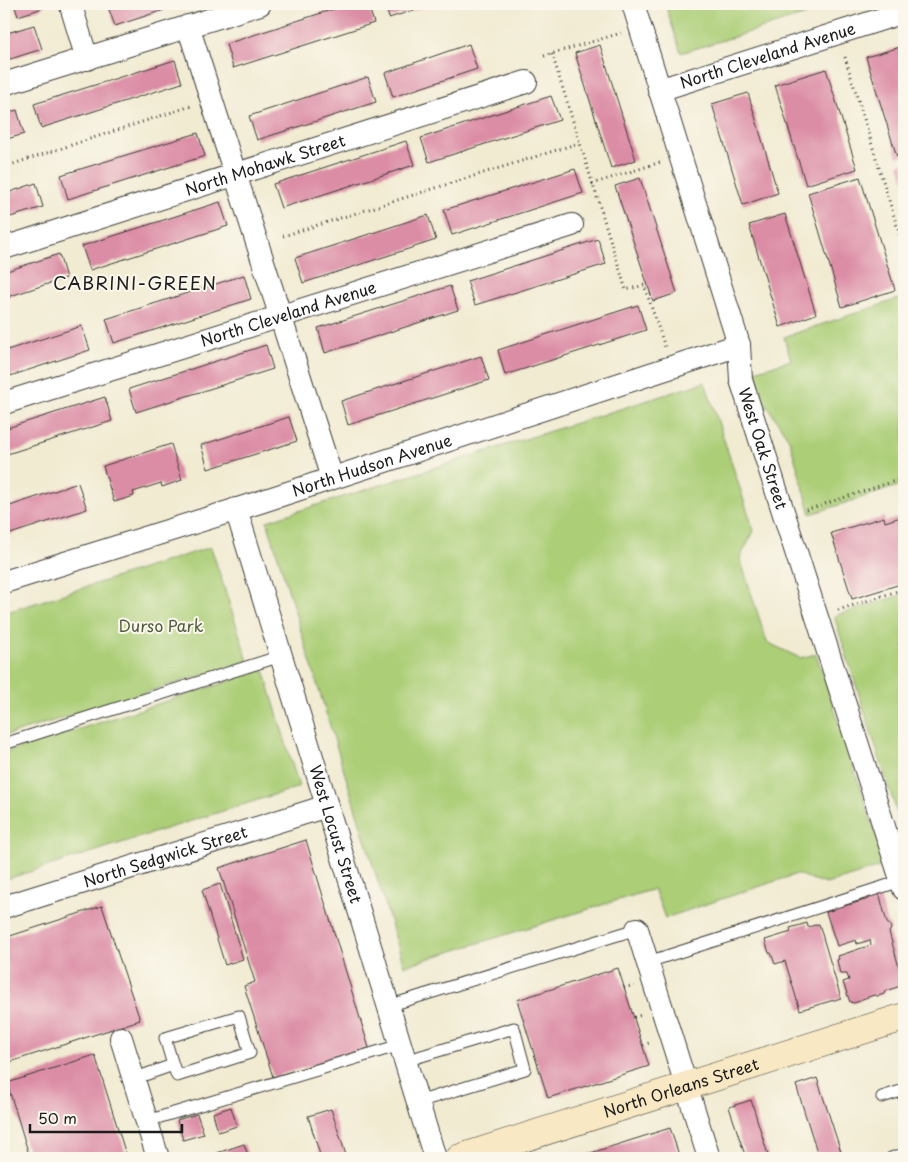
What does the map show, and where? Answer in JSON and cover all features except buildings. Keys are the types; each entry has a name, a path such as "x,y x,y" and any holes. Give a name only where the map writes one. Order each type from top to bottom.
{"street":[{"name":"West Oak Street","path":"633,4 739,346 742,380 903,883"},
{"path":"4,84 252,5"},
{"path":"71,6 87,58"},
{"name":"North Cleveland Avenue","path":"659,90 904,12"},
{"path":"188,26 332,478"},
{"name":"North Mohawk Street","path":"4,248 526,82"},
{"name":"North Cleveland Avenue","path":"4,403 572,225"},
{"name":"North Hudson Avenue","path":"4,582 236,510 739,346"},
{"name":"West Locust Street","path":"236,510 435,1158"},
{"name":"North Sedgwick Street","path":"4,907 327,806"},
{"path":"638,929 710,1158"},
{"name":"North Orleans Street","path":"460,1158 904,1017"},
{"path":"121,1038 158,1158"}],"lane":[{"path":"4,744 281,656"},
{"path":"648,962 903,883"},
{"path":"388,1006 638,929"},
{"path":"239,1016 250,1053 177,1076 173,1066 165,1038 239,1016"},
{"path":"146,1121 403,1053 514,1028 525,1069 418,1102"},
{"path":"133,1078 173,1066"},
{"path":"882,1097 904,1090"},
{"path":"891,1158 904,1154"}],"path":[{"path":"544,56 621,33"},
{"path":"552,54 626,290 644,285 666,350"},
{"path":"845,57 904,249"},
{"path":"4,167 194,105"},
{"path":"283,236 580,143"},
{"path":"592,184 663,162"},
{"path":"806,510 904,478"},
{"path":"838,610 904,588"},
{"path":"634,1017 645,1014"},
{"path":"643,1045 653,1042"}],"green space":[{"path":"665,4 842,4 681,53"},
{"path":"904,297 904,484 811,514 789,439 763,400 755,371 791,360 784,337"},
{"path":"705,382 754,531 740,558 767,642 800,658 816,654 886,865 826,884 797,874 665,918 654,889 404,966 267,521"},
{"name":"Durso Park","path":"211,547 248,661 4,736 4,613"},
{"path":"904,594 904,835 834,616"},
{"path":"264,670 299,787 4,880 4,753"}],"district":[{"name":"CABRINI-GREEN","path":"135,284"}]}
